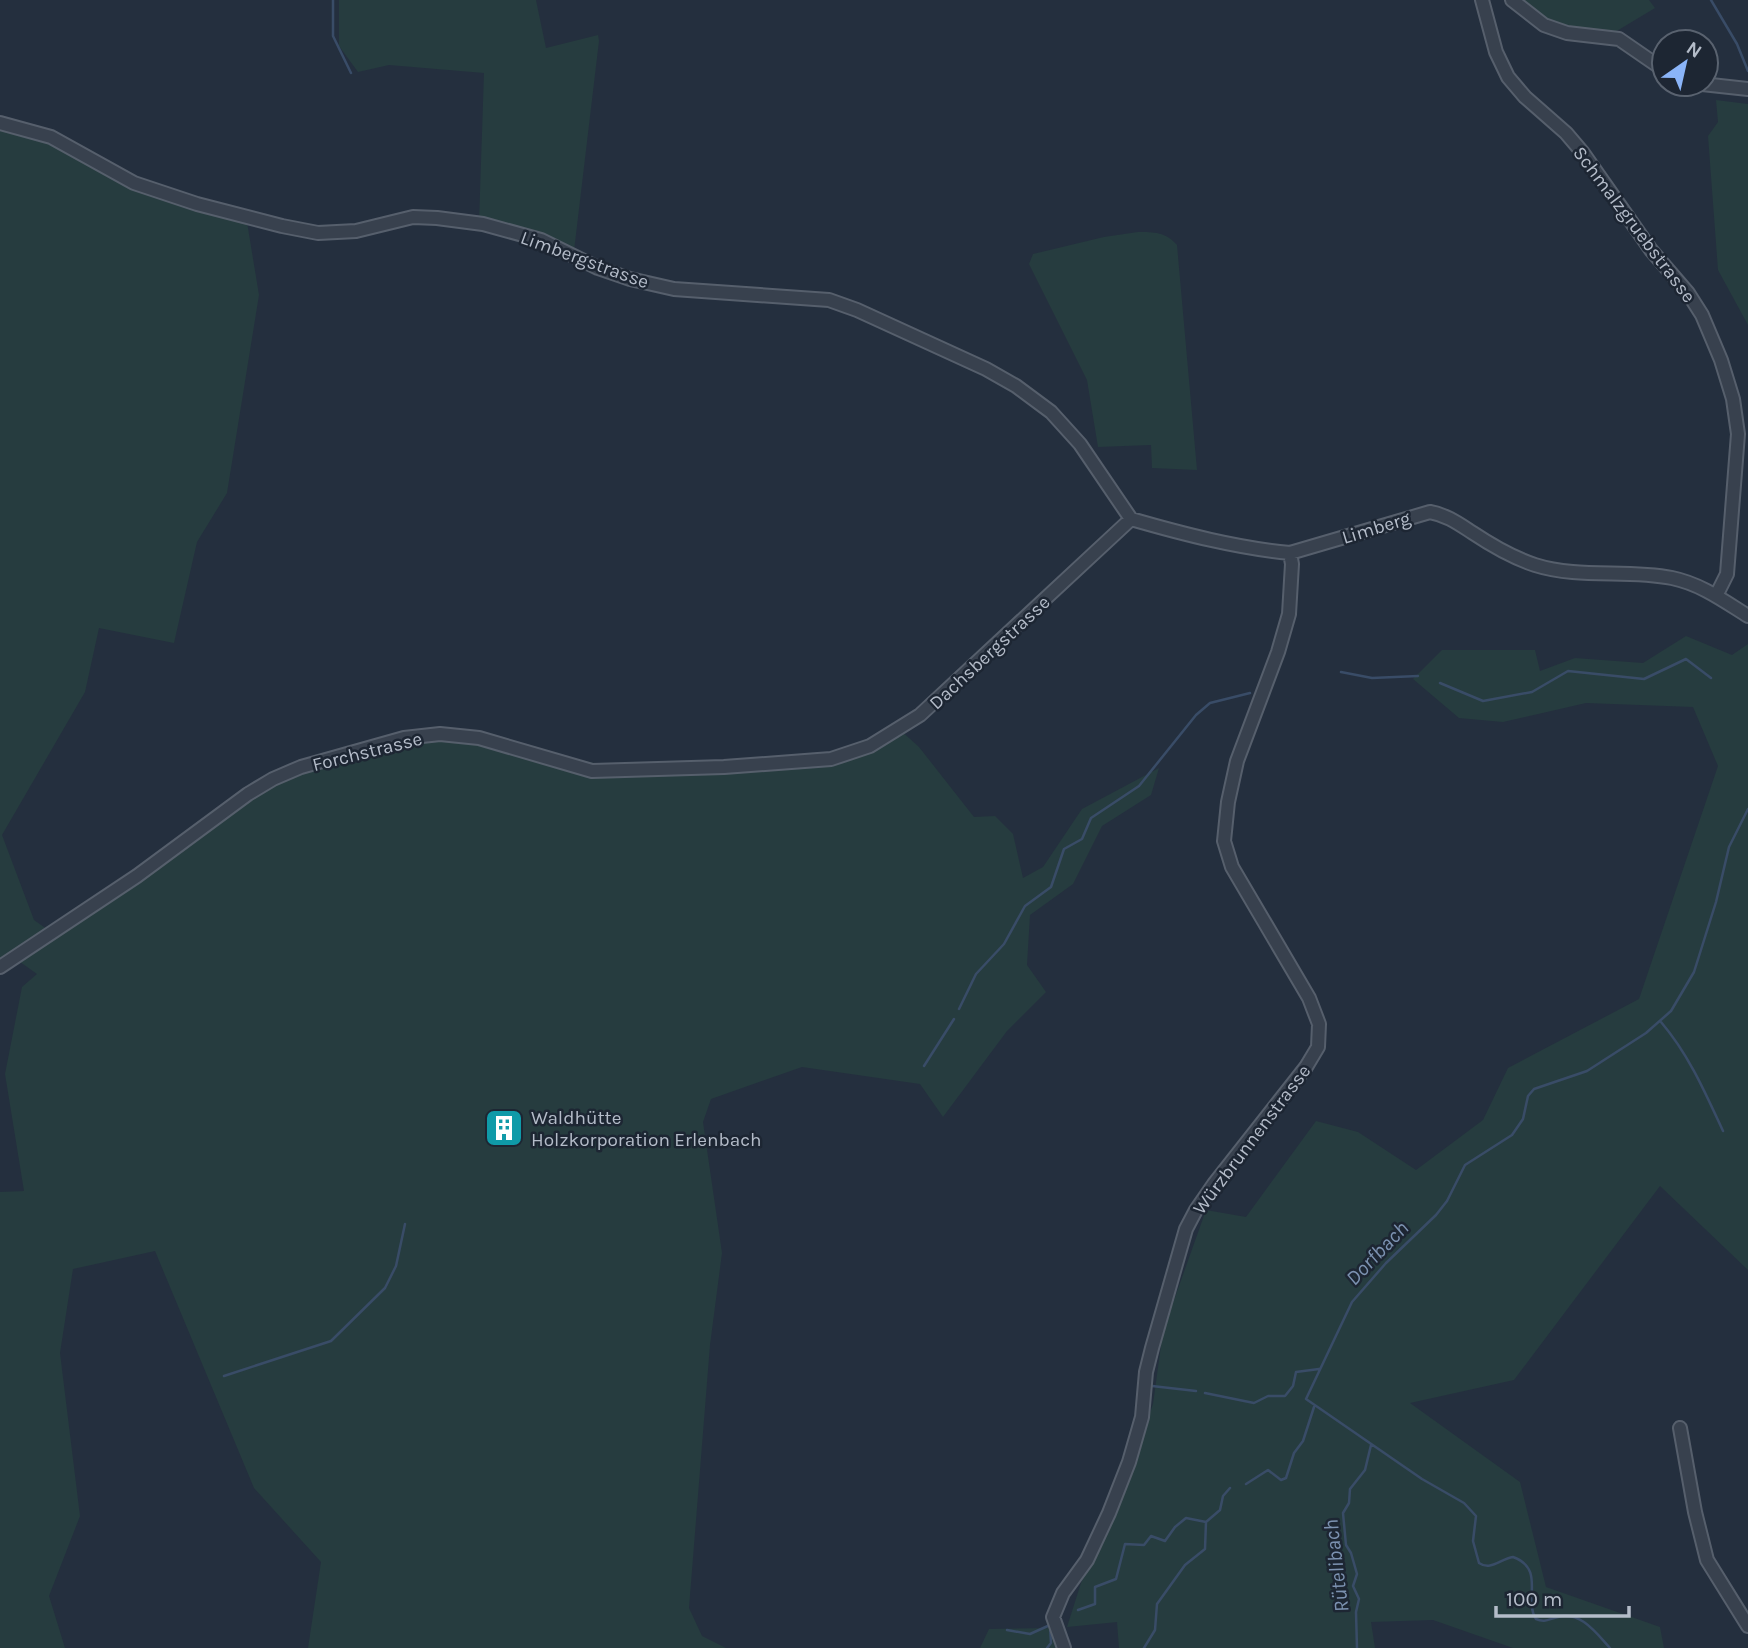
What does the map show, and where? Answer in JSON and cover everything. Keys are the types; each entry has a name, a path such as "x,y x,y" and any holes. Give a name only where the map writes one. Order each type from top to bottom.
{"street":[{"name":"Schmalzgruebstrasse","path":"1482,0 1496,52 1508,77 1583,153 1651,250 1688,293 1702,315 1721,360 1733,399 1738,434 1727,573 1716,596"},
{"path":"1512,0 1544,24 1567,33 1619,39 1650,60"},
{"path":"1720,86 1746,89"},
{"name":"Limbergstrasse","path":"0,123 51,137 134,183 197,204 282,226 318,233 356,231 414,217 483,224 541,240 598,268 630,279 674,289 829,300 857,310 986,369 1016,386 1051,412 1080,444 1131,519"},
{"name":"Limberg","path":"1131,519 1199,536 1290,553 1430,512 1452,519 1532,564 1558,571 1673,578 1697,586 1748,616"},
{"name":"Dachsbergstrasse","path":"831,759 870,746 920,715 1131,519"},
{"name":"Würzbrunnenstrasse","path":"1064,1648 1053,1617 1063,1593 1087,1560 1129,1462 1142,1417 1146,1372 1186,1229 1214,1184 1306,1067 1318,1047 1319,1024 1309,998 1232,867 1224,841 1228,802 1237,761 1278,652 1289,614 1292,564 1290,553"},
{"name":"Forchstrasse","path":"0,967 137,876 248,794 273,779 301,767 404,738 440,734 479,738 592,771 724,767 831,759"},
{"path":"1680,1428 1695,1512 1707,1560 1748,1626"}],"green space":[{"path":"339,0 536,0 546,48 598,35 574,251 479,222 484,73 389,65 358,72 339,46"},
{"path":"1517,0 1649,0 1655,8 1615,32 1573,32 1528,11"},
{"path":"1716,100 1748,104 1748,325 1718,270 1708,136 1718,122"},
{"path":"0,128 36,136 145,190 246,216 259,295 227,493 197,542 174,643 99,628 85,692 2,835 34,920 51,932 301,767 440,734 626,769 831,759 899,729 919,747 974,817 995,816 1013,834 1023,878 1043,867 1082,809 1159,768 1151,795 1102,826 1073,884 1030,915 1027,965 1046,992 1007,1031 943,1117 920,1084 802,1067 711,1099 703,1122 722,1253 710,1345 689,1608 702,1636 726,1648 308,1648 321,1562 254,1488 155,1251 73,1269 60,1353 80,1516 49,1596 65,1648 0,1648 0,1192 24,1191 5,1074 22,987 37,974 13,957 0,961"},
{"path":"1138,232 1164,235 1177,245 1197,470 1152,468 1151,445 1098,447 1087,380 1029,264 1033,254"},
{"path":"1686,636 1732,655 1748,644 1748,1270 1660,1186 1514,1380 1410,1403 1520,1482 1546,1587 1660,1627 1664,1648 1513,1648 1433,1620 1371,1622 1375,1648 1119,1648 1117,1622 1067,1627 1081,1583 1121,1493 1153,1404 1163,1331 1206,1210 1246,1217 1316,1121 1358,1132 1416,1170 1483,1120 1508,1068 1639,999 1718,766 1693,707 1586,703 1503,722 1459,718 1413,679 1442,650 1535,650 1540,671 1575,658 1643,663"},
{"path":"1053,1628 1060,1648 980,1648 989,1629"}],"waterway":[{"path":"333,0 333,36 351,73"},
{"name":"Dorfbach","path":"1711,0 1737,44 1748,71"},
{"path":"1440,683 1483,701 1532,692 1568,671 1644,679 1686,659 1711,678"},
{"path":"1341,672 1372,678 1418,676"},
{"path":"959,1009 976,974 1004,944 1025,906 1051,887 1064,849 1082,839 1091,818 1139,786 1196,715 1210,703 1250,693"},
{"name":"Dorfbach","path":"1610,1648 1594,1630 1574,1617 1558,1617 1545,1621 1536,1619 1529,1569 1513,1557 1488,1566 1479,1563 1473,1541 1476,1516 1464,1503 1422,1479 1306,1399 1352,1302 1386,1263 1436,1215 1447,1201 1465,1165 1512,1135 1523,1119 1528,1096 1534,1089 1587,1071 1646,1033 1671,1011 1694,972 1716,902 1729,847 1748,809"},
{"path":"924,1066 954,1019"},
{"path":"1661,1022 1688,1061 1723,1131"},
{"path":"224,1376 331,1341 385,1288 396,1266 405,1224"},
{"path":"1205,1393 1254,1403 1268,1396 1285,1396 1293,1386 1296,1372 1319,1369"},
{"path":"1152,1386 1196,1391"},
{"path":"1246,1484 1268,1470 1281,1480 1286,1478 1294,1453 1303,1441 1314,1407"},
{"name":"Rütelibach","path":"1357,1648 1356,1612 1359,1599 1353,1586 1357,1574 1346,1545 1343,1513 1349,1503 1350,1489 1365,1470 1371,1445"},
{"path":"1144,1648 1155,1630 1157,1604 1185,1565 1205,1549 1206,1522 1220,1510 1223,1496 1230,1488"},
{"path":"1078,1610 1095,1604 1095,1587 1116,1579 1125,1544 1144,1545 1151,1536 1165,1541 1186,1518 1206,1522"},
{"path":"1007,1630 1030,1634 1050,1625 1051,1643 1047,1648"}],"place":[{"name":"Waldhütte Holzkorporation Erlenbach","path":"504,1128"}]}
